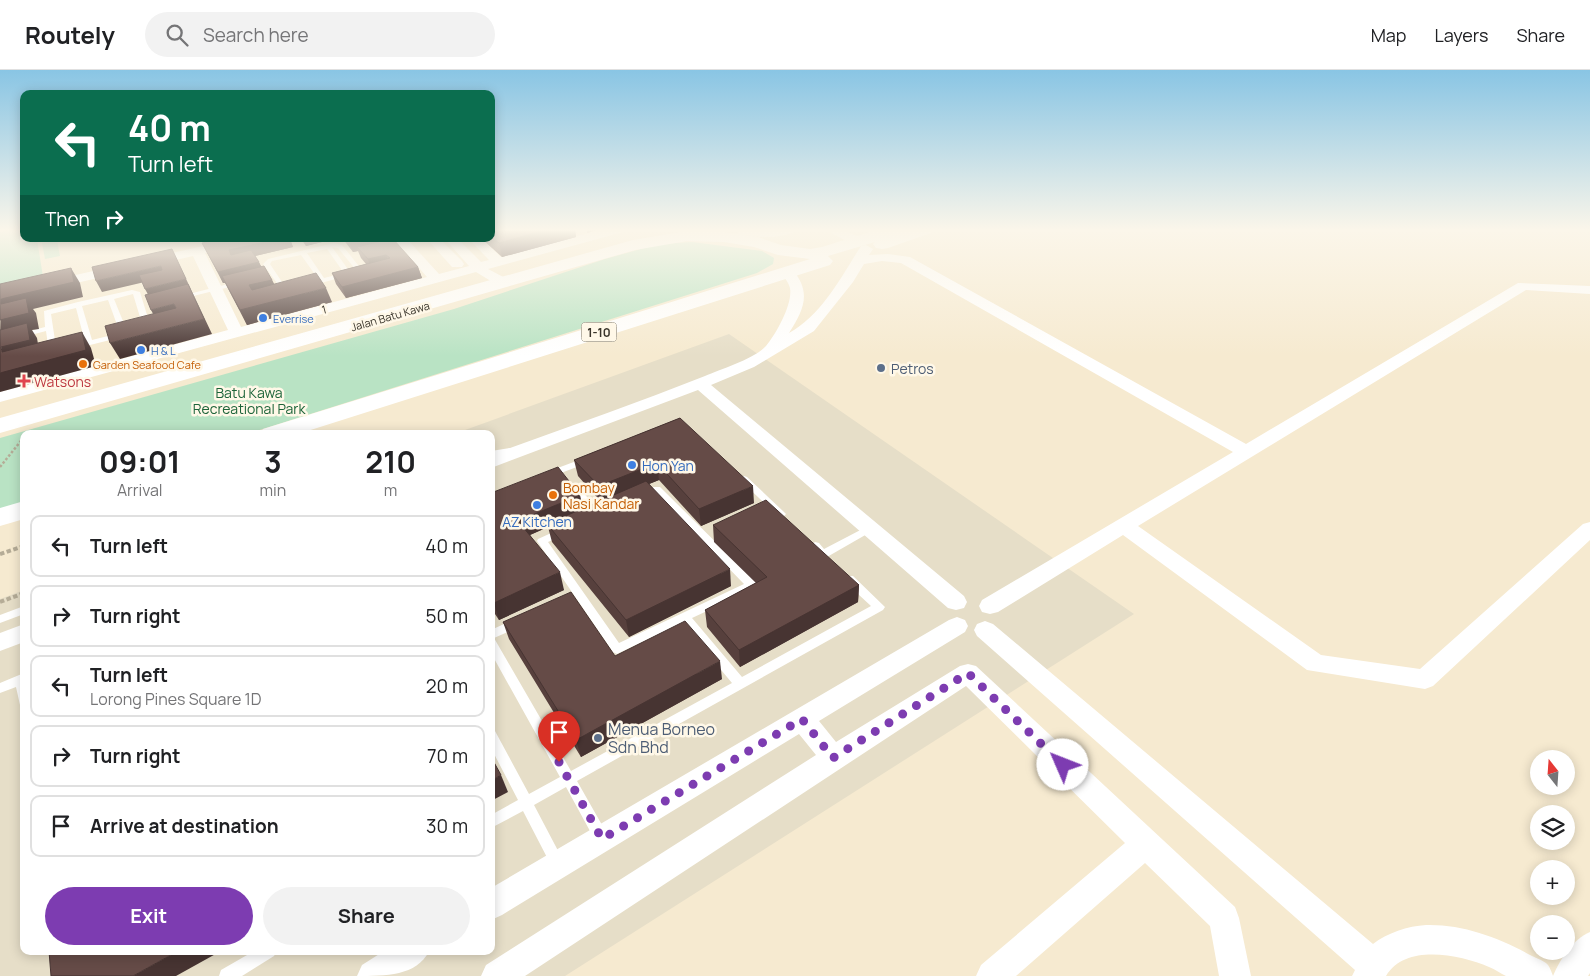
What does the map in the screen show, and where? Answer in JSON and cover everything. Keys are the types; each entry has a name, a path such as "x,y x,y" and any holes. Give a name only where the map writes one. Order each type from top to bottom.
{"highway":[{"name":"Jalan Batu Kawa","path":"0,426 546,271"},
{"name":"Jalan Batu Kawa","path":"285,430 787,272"},
{"path":"0,517 20,511"}],"street":[{"path":"0,296 108,271"},
{"path":"207,271 237,333"},
{"path":"429,271 437,279"},
{"name":"1","path":"0,398 466,271"},
{"path":"471,271 471,293"},
{"path":"474,271 504,284"},
{"path":"495,461 700,384 748,364 809,328 848,279 851,271"},
{"path":"925,271 1247,452"},
{"path":"771,349 788,324 797,304 796,285 787,272"},
{"path":"700,384 870,528 957,614 971,631 1124,526 1523,286 1590,290"},
{"path":"1124,526 1315,663 1425,680 1590,529"},
{"path":"495,903 802,719 957,614 962,599 977,599 988,618 1370,970 1394,947 1423,940 1458,942 1497,954 1537,976"},
{"path":"0,642 20,634"},
{"path":"497,976 833,758 968,673 1224,918 1235,976"},
{"path":"802,719 833,758"},
{"path":"992,976 1145,844"},
{"path":"1569,976 1590,947"},
{"path":"373,976 407,955"}],"lane":[{"path":"273,271 284,289 287,290 355,271"},
{"path":"316,271 323,281"},
{"path":"267,277 276,275"},
{"path":"169,300 250,281"},
{"path":"136,292 146,328 90,343 52,350 47,313 78,304 136,292"},
{"path":"110,297 124,334"},
{"path":"78,304 90,343"},
{"path":"141,306 150,304"},
{"path":"0,340 49,328"},
{"path":"495,453 533,447"},
{"path":"543,477 596,456"},
{"path":"560,470 598,516"},
{"path":"740,475 764,504 789,521"},
{"path":"657,490 705,531 752,585 617,649 575,597 542,541 598,516 657,490"},
{"path":"830,560 870,528"},
{"path":"495,820 879,607 809,541"},
{"path":"0,619 20,612"},
{"path":"684,617 740,684"},
{"path":"495,633 526,619"},
{"path":"495,649 602,839"},
{"path":"0,688 20,680"},
{"path":"495,743 559,865"},
{"path":"226,976 262,955"}],"path":[{"path":"0,467 20,442"},
{"path":"0,554 20,547"},
{"path":"0,602 20,595"}],"shaded area":[{"path":"729,334 1134,614 565,976 0,976 0,599 20,592 20,955 495,955 495,430 465,430"}],"green space":[{"path":"0,271 42,271 44,283 0,293"},
{"name":"Batu Kawa Recreational Park","path":"568,271 760,271 260,430 28,430 454,309"},
{"name":"Batu Kawa Recreational Park","path":"20,432 20,505 0,512 0,438"}],"building":[{"path":"56,271 72,271 74,282 1,299 1,304 26,298 29,313 0,320 0,284"},
{"path":"93,271 138,271 96,281"},
{"path":"156,271 182,271 186,279 145,289 139,275"},
{"path":"242,271 267,271 272,280 249,285 252,290 316,273 326,288 240,310 222,276"},
{"path":"339,271 402,271 342,287 332,273"},
{"path":"188,284 204,319 110,343 105,326 176,308 174,304 151,310 145,295"},
{"path":"27,323 30,340 1,347 2,352 82,332 86,350 0,373 0,330"},
{"path":"680,418 753,486 699,509 657,463 599,486 574,460"},
{"path":"558,467 580,495 518,521 560,572 495,603 495,491"},
{"path":"646,481 730,569 626,620 547,524"},
{"path":"766,500 859,585 739,650 705,610 767,577 713,525"},
{"path":"571,592 615,656 685,621 720,661 576,740 503,622"},
{"path":"495,764 501,775 495,779"},
{"path":"49,955 171,955 133,976 51,976"}],"place":[{"name":"Everrise","path":"263,318"},
{"name":"H & L","path":"141,350"},
{"name":"Garden Seafood Cafe","path":"83,364"},
{"name":"Petros","path":"881,368"},
{"name":"Watsons","path":"24,381"},
{"name":"Hon Yan","path":"632,465"},
{"name":"Bombay Nasi Kandar","path":"553,495"},
{"name":"AZ Kitchen","path":"537,505"},
{"name":"Menua Borneo Sdn Bhd","path":"598,738"}],"route":[{"path":"559,762 602,839 802,719 833,758 968,673 1063,765"}]}
